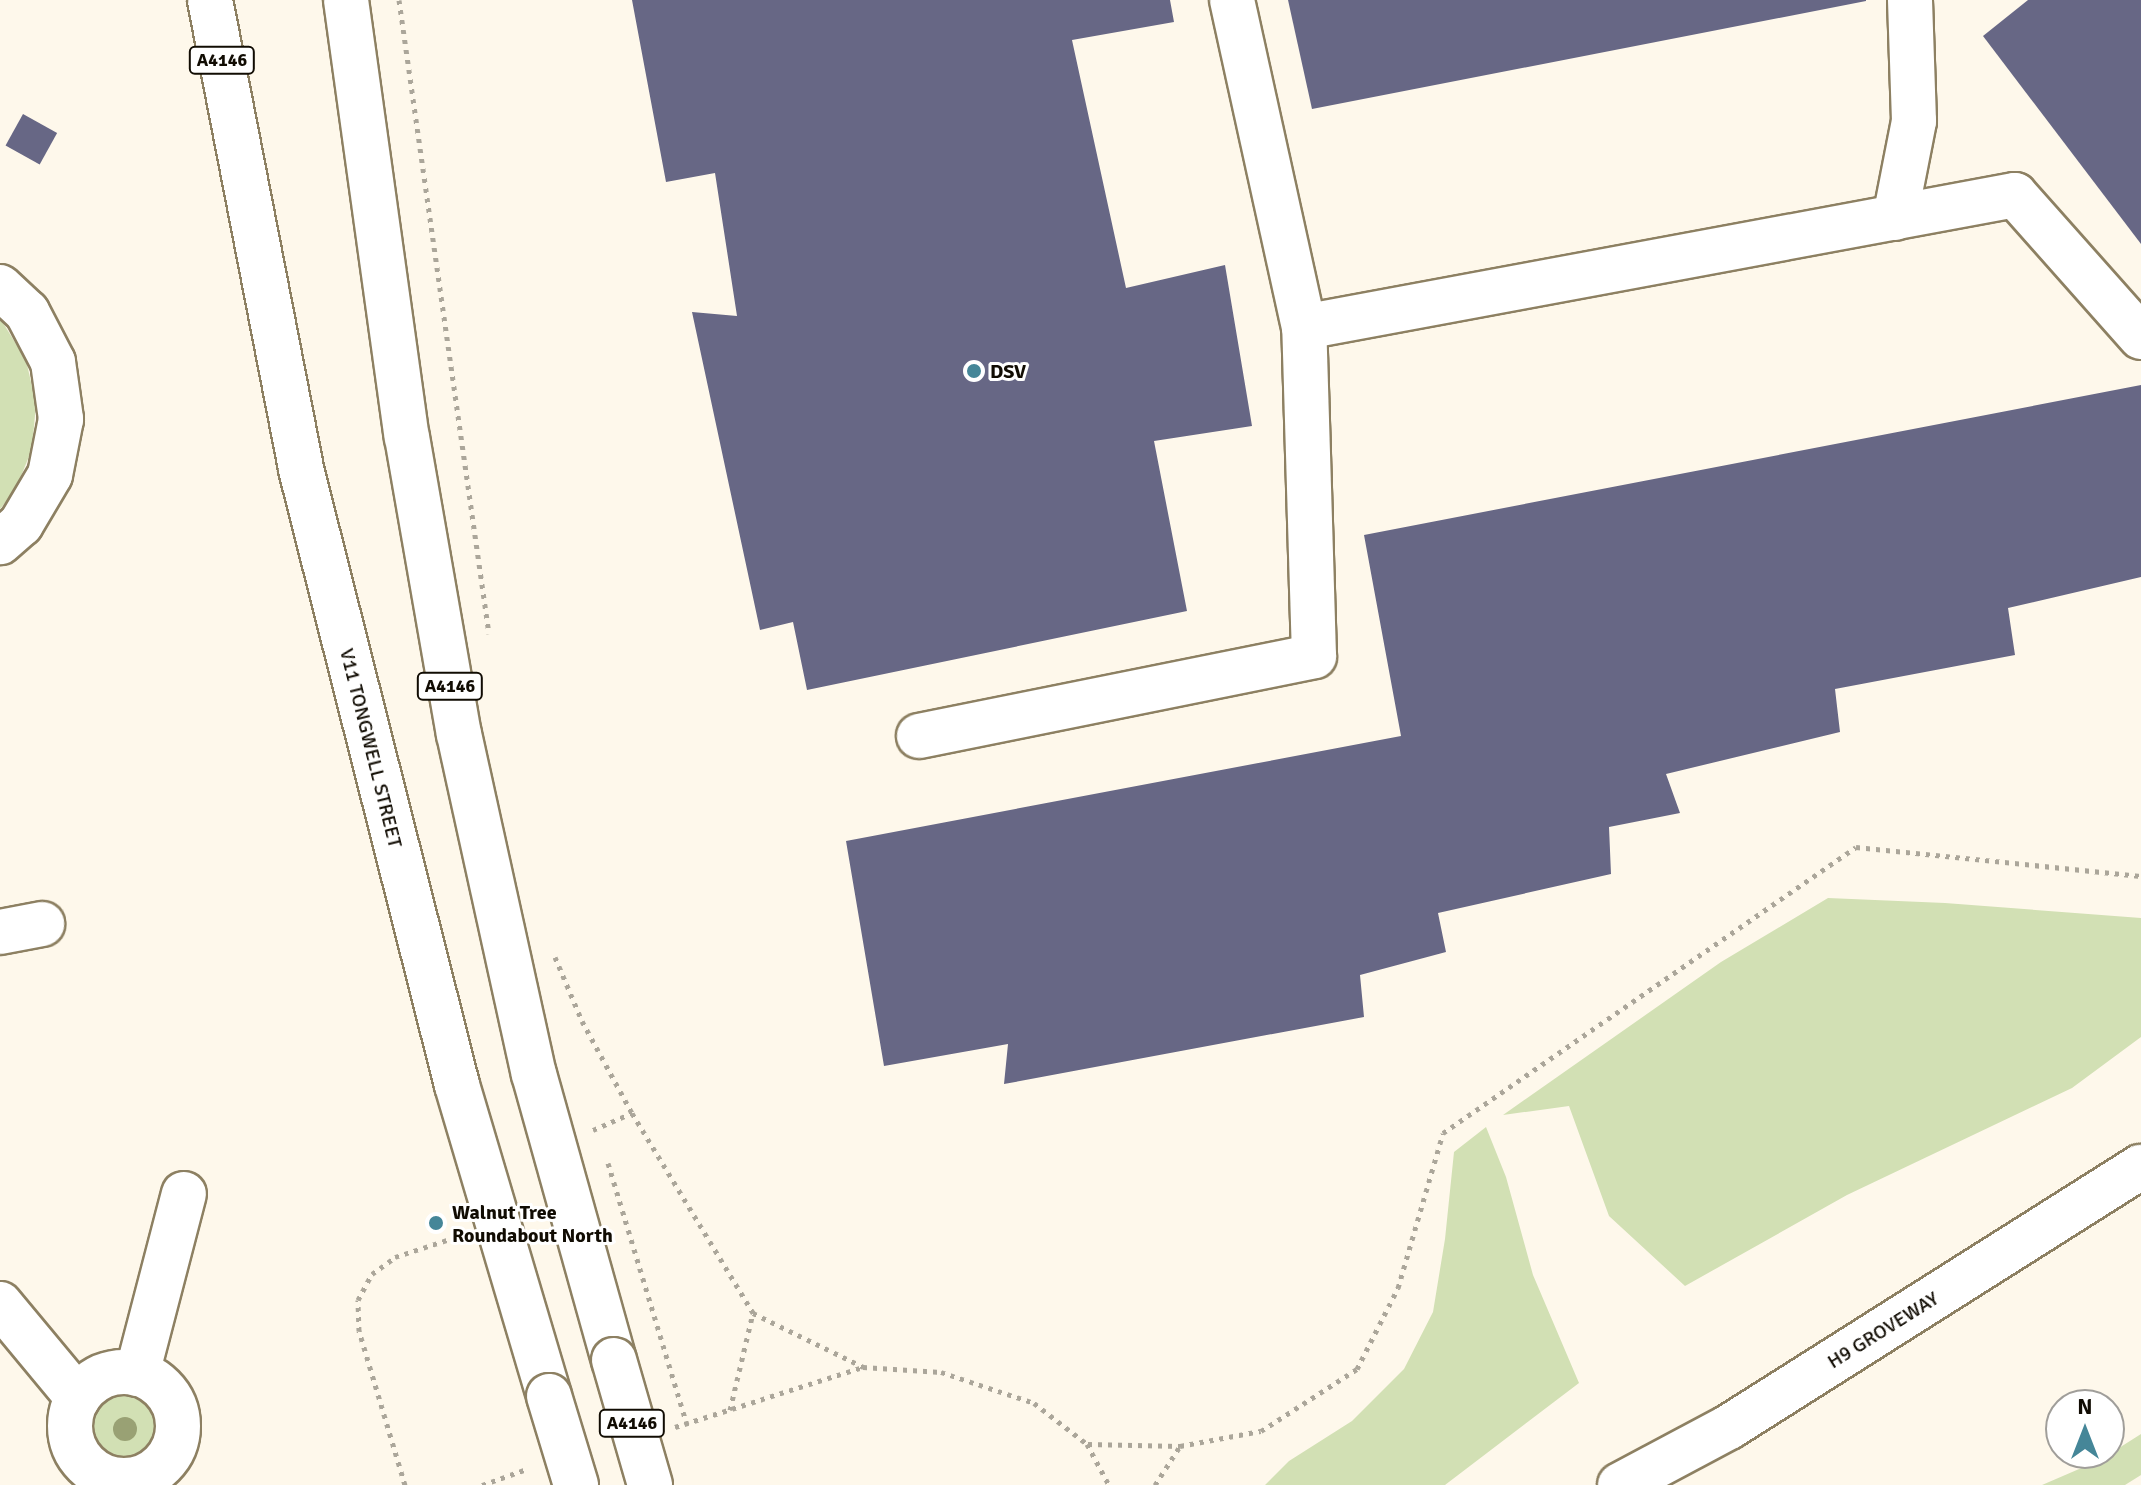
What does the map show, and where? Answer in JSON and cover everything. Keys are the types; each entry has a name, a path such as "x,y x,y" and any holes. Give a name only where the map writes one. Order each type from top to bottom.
{"main road":[{"name":"V11 TONGWELL STREET","path":"210,0 301,469 453,1070 576,1485"},
{"name":"A4146","path":"346,0 407,437 459,734 534,1074 650,1485"},
{"path":"919,736 1314,656 1304,327 1232,0"},
{"path":"1895,218 1914,121 1910,0"},
{"path":"1304,327 2015,195 2141,337"},
{"path":"0,287 27,312 53,362 61,419 50,475 21,524 0,542"},
{"name":"H9 GROVEWAY","path":"1620,1485 1729,1427 2141,1167"},
{"path":"137,1374 184,1194"},
{"path":"0,1304 78,1398"},
{"path":"120,1372 153,1380 167,1392 175,1406 178,1440 159,1469 144,1478 110,1482 95,1473 73,1446 70,1430 78,1398 104,1376 120,1372"}],"path":[{"path":"399,0 489,638"},
{"path":"1087,1444 1180,1446 1261,1431 1357,1369 1398,1288 1443,1133 1856,847 2141,876"},
{"path":"553,952 582,1021 632,1113 753,1313 863,1367"},
{"path":"597,1128 601,1142"},
{"path":"606,1157 687,1424"},
{"path":"405,1485 359,1331 358,1300 372,1274 395,1257 498,1224"},
{"path":"730,1410 753,1313"},
{"path":"666,1428 863,1367 941,1372 1034,1403 1087,1444 1109,1485"},
{"path":"1155,1485 1180,1446"},
{"path":"482,1485 528,1468"}],"green space":[{"path":"0,318 26,360 36,404 32,449 15,491 0,509"},
{"path":"1828,898 1945,903 2141,918 2141,1037 2072,1088 1847,1195 1685,1286 1609,1216 1569,1106 1503,1115 1721,962"},
{"path":"1486,1127 1506,1177 1533,1275 1579,1383 1445,1485 1265,1485 1289,1461 1352,1421 1404,1369 1433,1312 1454,1152"},
{"path":"125,1389 139,1392 151,1400 159,1412 162,1426 159,1440 151,1452 139,1460 125,1463 111,1460 99,1452 91,1440 88,1426 91,1412 99,1400 111,1392"},
{"path":"2141,1434 2141,1475 2125,1485 2042,1485 2079,1469 2125,1469 2125,1444"}],"building":[{"name":"DSV","path":"632,0 1170,0 1174,22 1072,40 1126,288 1225,265 1252,426 1154,441 1187,611 807,690 793,622 760,630 692,312 737,316 715,173 666,182"},
{"path":"1288,0 1866,0 1866,1 1312,109"},
{"path":"2028,0 2141,0 2141,244 1983,36"},
{"path":"23,114 57,133 40,164 6,145"},
{"path":"2141,385 2141,577 2008,608 2015,655 1835,689 1840,732 1666,774 1680,813 1609,827 1611,874 1438,913 1446,952 1360,975 1364,1017 1004,1084 1008,1044 884,1066 846,841 1401,736 1364,535"}],"place":[{"name":"DSV","path":"974,371"},
{"name":"Walnut Tree Roundabout North","path":"436,1223"}]}
